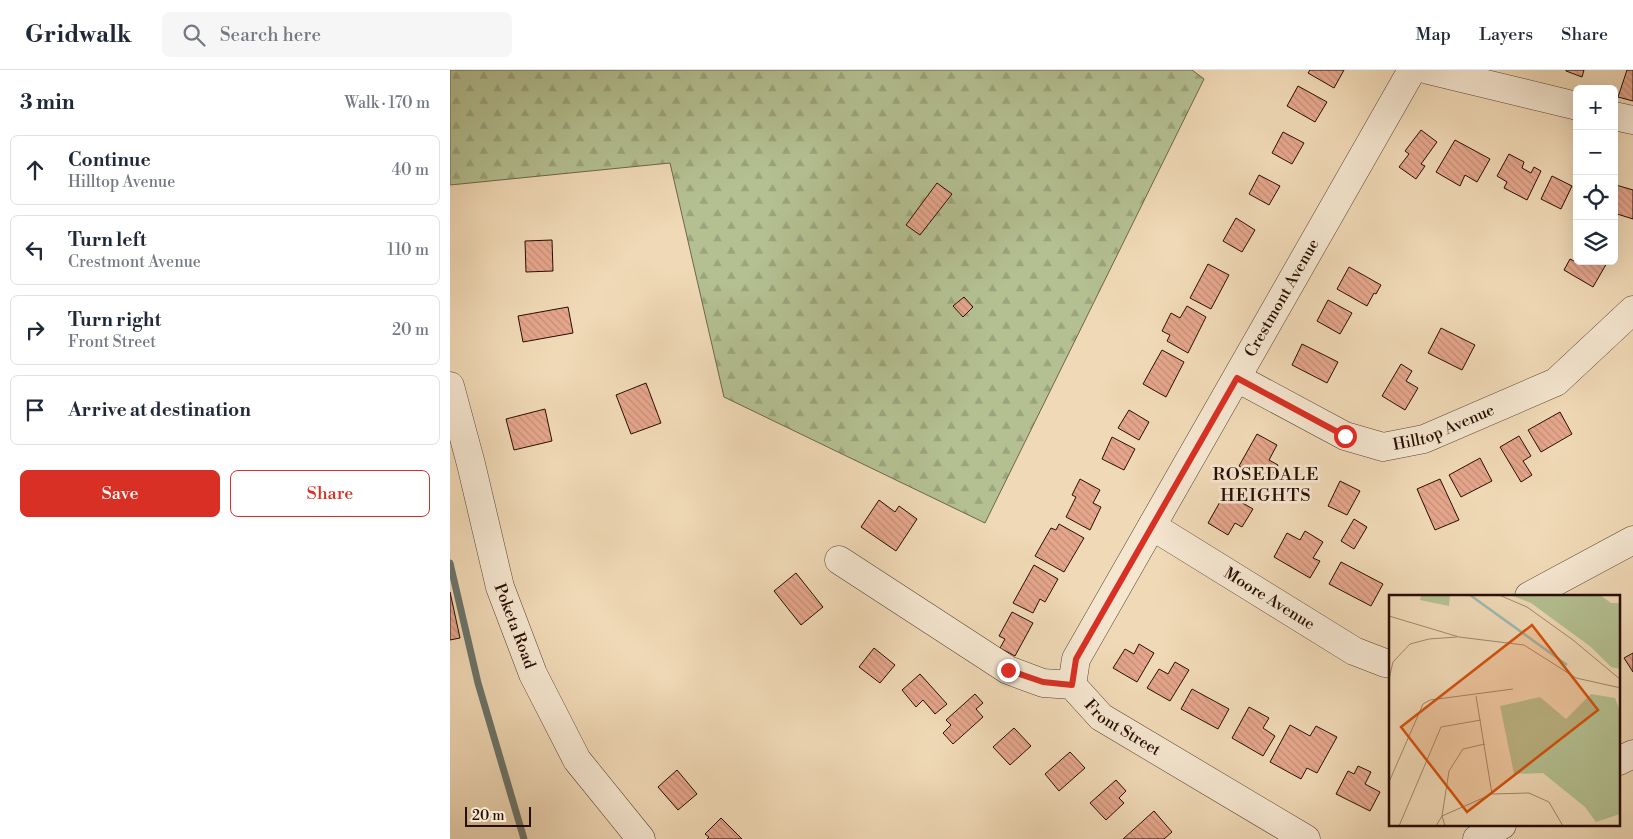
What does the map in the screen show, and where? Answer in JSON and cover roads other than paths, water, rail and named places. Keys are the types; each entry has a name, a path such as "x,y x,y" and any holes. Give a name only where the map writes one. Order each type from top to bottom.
{"street":[{"name":"Crestmont Avenue","path":"1072,685 1076,659 1412,70"},
{"path":"1428,70 1573,105"},
{"path":"1618,117 1633,120"},
{"name":"Hilltop Avenue","path":"1237,378 1345,436 1382,447 1424,439 1556,382 1633,310"},
{"name":"Poketa Road","path":"450,386 471,464 500,587 533,674 578,760 641,839"},
{"name":"Moore Avenue","path":"1152,526 1354,651 1389,664"},
{"path":"1531,595 1633,540"},
{"name":"Front Street","path":"839,560 1008,670 1043,682 1072,685 1101,717 1306,839"},
{"path":"1620,760 1633,754"},
{"path":"1477,839 1500,826"}],"waterway":[{"path":"450,563 478,683 524,839"}],"district":[{"name":"ROSEDALE HEIGHTS","path":"1266,484"}]}
